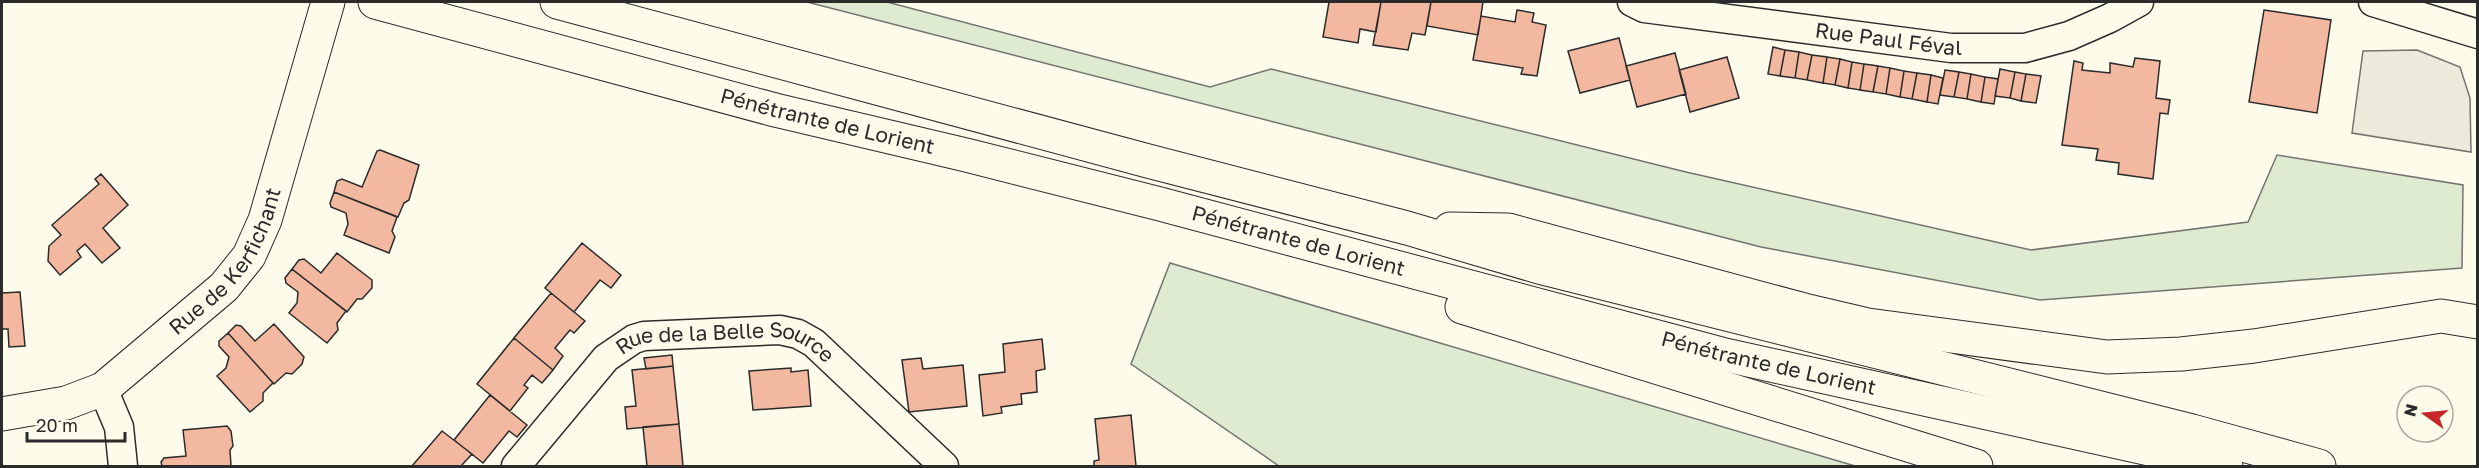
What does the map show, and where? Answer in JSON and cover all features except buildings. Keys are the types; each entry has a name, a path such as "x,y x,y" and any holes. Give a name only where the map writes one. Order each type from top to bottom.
{"main road":[{"name":"Rue de Kerfichant","path":"2,414 66,403 103,389 224,287 249,256 265,220 328,2"},
{"name":"Pénétrante de Lorient","path":"375,2 775,110 966,154 1149,201 1721,354 2226,466"},
{"name":"Pénétrante de Lorient","path":"557,2 1148,161 1407,228 1539,267 2169,425 2319,466"},
{"path":"775,110 962,168 1438,299 1976,466"},
{"path":"1407,228 1508,230 1804,310 1868,324 2107,357 2181,354 2254,346 2441,316 2478,322"}],"street":[{"name":"Rue Paul Féval","path":"1632,2 1644,8 1951,48 2025,48 2069,36 2139,2"},
{"path":"2373,2 2478,34"},
{"name":"Rue de la Belle Source","path":"516,466 606,358 634,339 644,336 780,330 798,334 814,343 944,466"},
{"path":"103,389 119,427 123,466"}],"green space":[{"path":"807,2 887,2 1210,87 1271,69 1686,172 2031,250 2248,222 2277,155 2463,185 2462,268 2040,300 1761,247"},
{"path":"1170,263 1855,466 1279,466 1131,364"}],"shaded area":[{"path":"2417,50 2460,67 2470,98 2471,152 2352,133 2363,51"}]}
